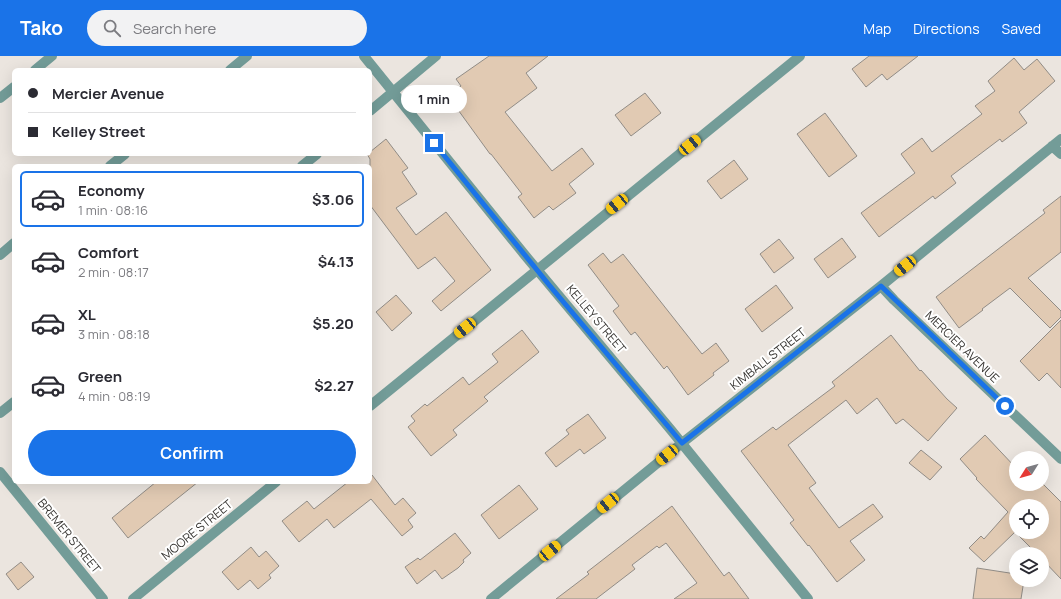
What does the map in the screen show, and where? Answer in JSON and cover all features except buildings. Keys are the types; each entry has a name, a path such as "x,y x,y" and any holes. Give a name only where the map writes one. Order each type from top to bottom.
{"street":[{"path":"37,68 52,56"},
{"path":"232,68 247,56"},
{"name":"KELLEY STREET","path":"364,56 394,91 537,269 682,443 808,599"},
{"path":"372,108 436,56"},
{"path":"372,404 800,56"},
{"path":"0,98 12,89"},
{"name":"KIMBALL STREET","path":"491,599 682,443 881,286 1061,138"},
{"path":"1052,146 1061,154"},
{"path":"112,164 122,156"},
{"path":"304,164 314,156"},
{"path":"0,255 12,245"},
{"name":"MERCIER AVENUE","path":"881,286 900,306 1061,459"},
{"path":"0,413 12,404"},
{"name":"BREMER STREET","path":"0,472 103,599"},
{"name":"MOORE STREET","path":"133,599 274,484"}],"route":[{"path":"434,143 550,286 682,443 881,286 1005,406"}]}
